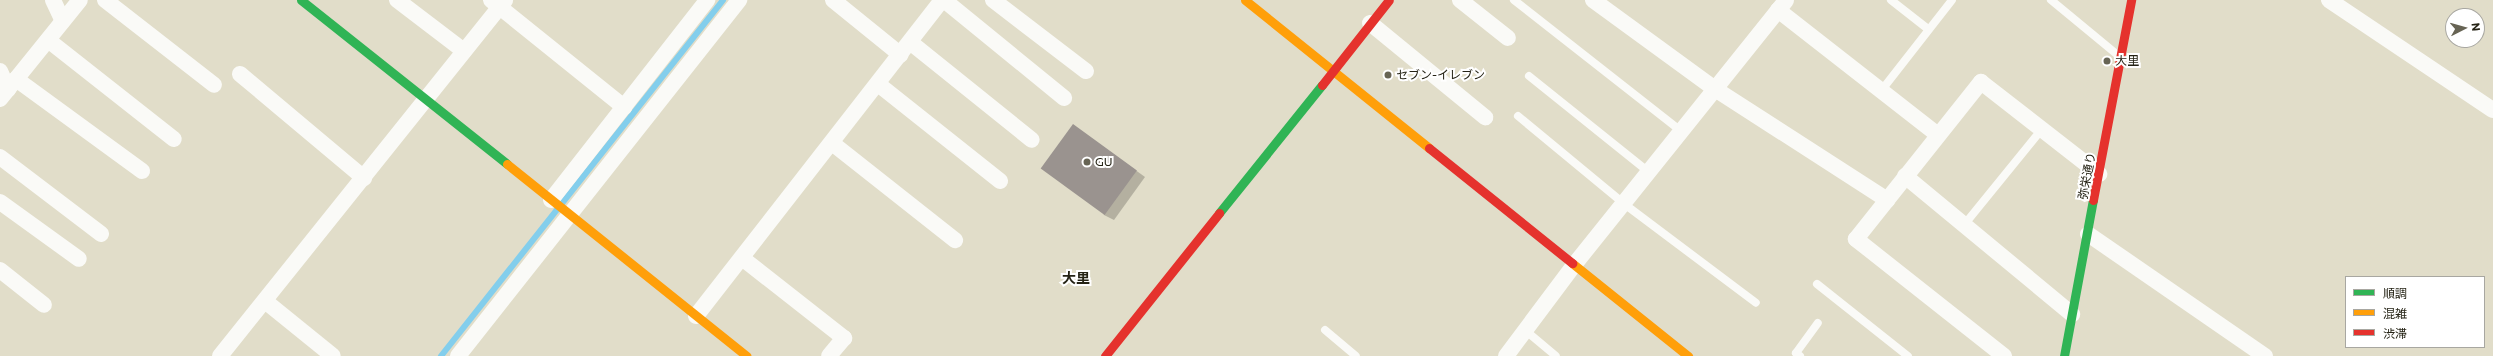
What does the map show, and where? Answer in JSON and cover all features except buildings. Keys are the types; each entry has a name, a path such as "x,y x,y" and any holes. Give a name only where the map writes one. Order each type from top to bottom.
{"street":[{"path":"53,0 63,21"},
{"path":"8,89 80,0"},
{"path":"104,0 214,85"},
{"path":"301,0 427,99 569,215 747,356"},
{"path":"397,0 464,51"},
{"path":"552,200 707,0"},
{"path":"458,356 739,0"},
{"path":"833,0 901,55"},
{"path":"993,0 1086,71"},
{"path":"1245,0 1688,356"},
{"path":"1460,0 1508,38"},
{"path":"1593,0 1715,89 1887,200"},
{"name":"弥栄通り","path":"2064,356 2131,0"},
{"path":"2329,0 2493,110"},
{"path":"696,316 901,55 940,1 1064,98"},
{"path":"220,356 427,99 464,51 498,2 624,107"},
{"path":"1105,356 1333,70 1370,23 1384,2"},
{"path":"1506,356 1574,265 1782,5 1881,91 1938,135"},
{"path":"1370,23 1485,117"},
{"path":"48,40 174,139"},
{"path":"910,42 1032,140"},
{"path":"0,71 8,89 142,171"},
{"path":"240,74 364,178"},
{"path":"2004,356 1856,238 1980,82 2099,174"},
{"path":"878,84 1000,182"},
{"path":"832,142 955,240"},
{"path":"0,157 101,234"},
{"path":"1905,176 2072,314"},
{"path":"0,202 79,259"},
{"path":"2088,234 2265,356"},
{"path":"742,258 844,338 829,356"},
{"path":"0,270 44,305"},
{"path":"264,301 333,356"}],"lane":[{"path":"1514,0 1681,131"},
{"path":"1891,0 1928,29"},
{"path":"1881,91 1952,0"},
{"path":"2052,0 2121,58"},
{"path":"1528,76 1648,172"},
{"path":"1518,116 1623,203 1756,303"},
{"path":"1964,225 2042,129"},
{"path":"1817,284 1908,356"},
{"path":"1800,356 1796,353 1818,323"},
{"path":"1325,330 1356,356"},
{"path":"1526,330 1556,356"}],"waterway":[{"path":"441,356 723,0"}],"traffic: fast":[{"path":"301,0 507,164"},
{"path":"1219,213 1322,85"},
{"path":"2064,356 2093,200"}],"traffic: slow":[{"path":"1245,0 1429,148"},
{"path":"507,164 747,356"},
{"path":"1572,263 1688,356"}],"traffic: jam":[{"path":"1322,85 1389,0"},
{"path":"2093,200 2131,0"},
{"path":"1429,148 1572,263"},
{"path":"1105,356 1219,213"}],"place":[{"name":"大里","path":"2107,61"},
{"name":"セブン-イレブン","path":"1388,75"},
{"name":"GU","path":"1087,162"}],"district":[{"name":"大里","path":"1076,278"}]}
